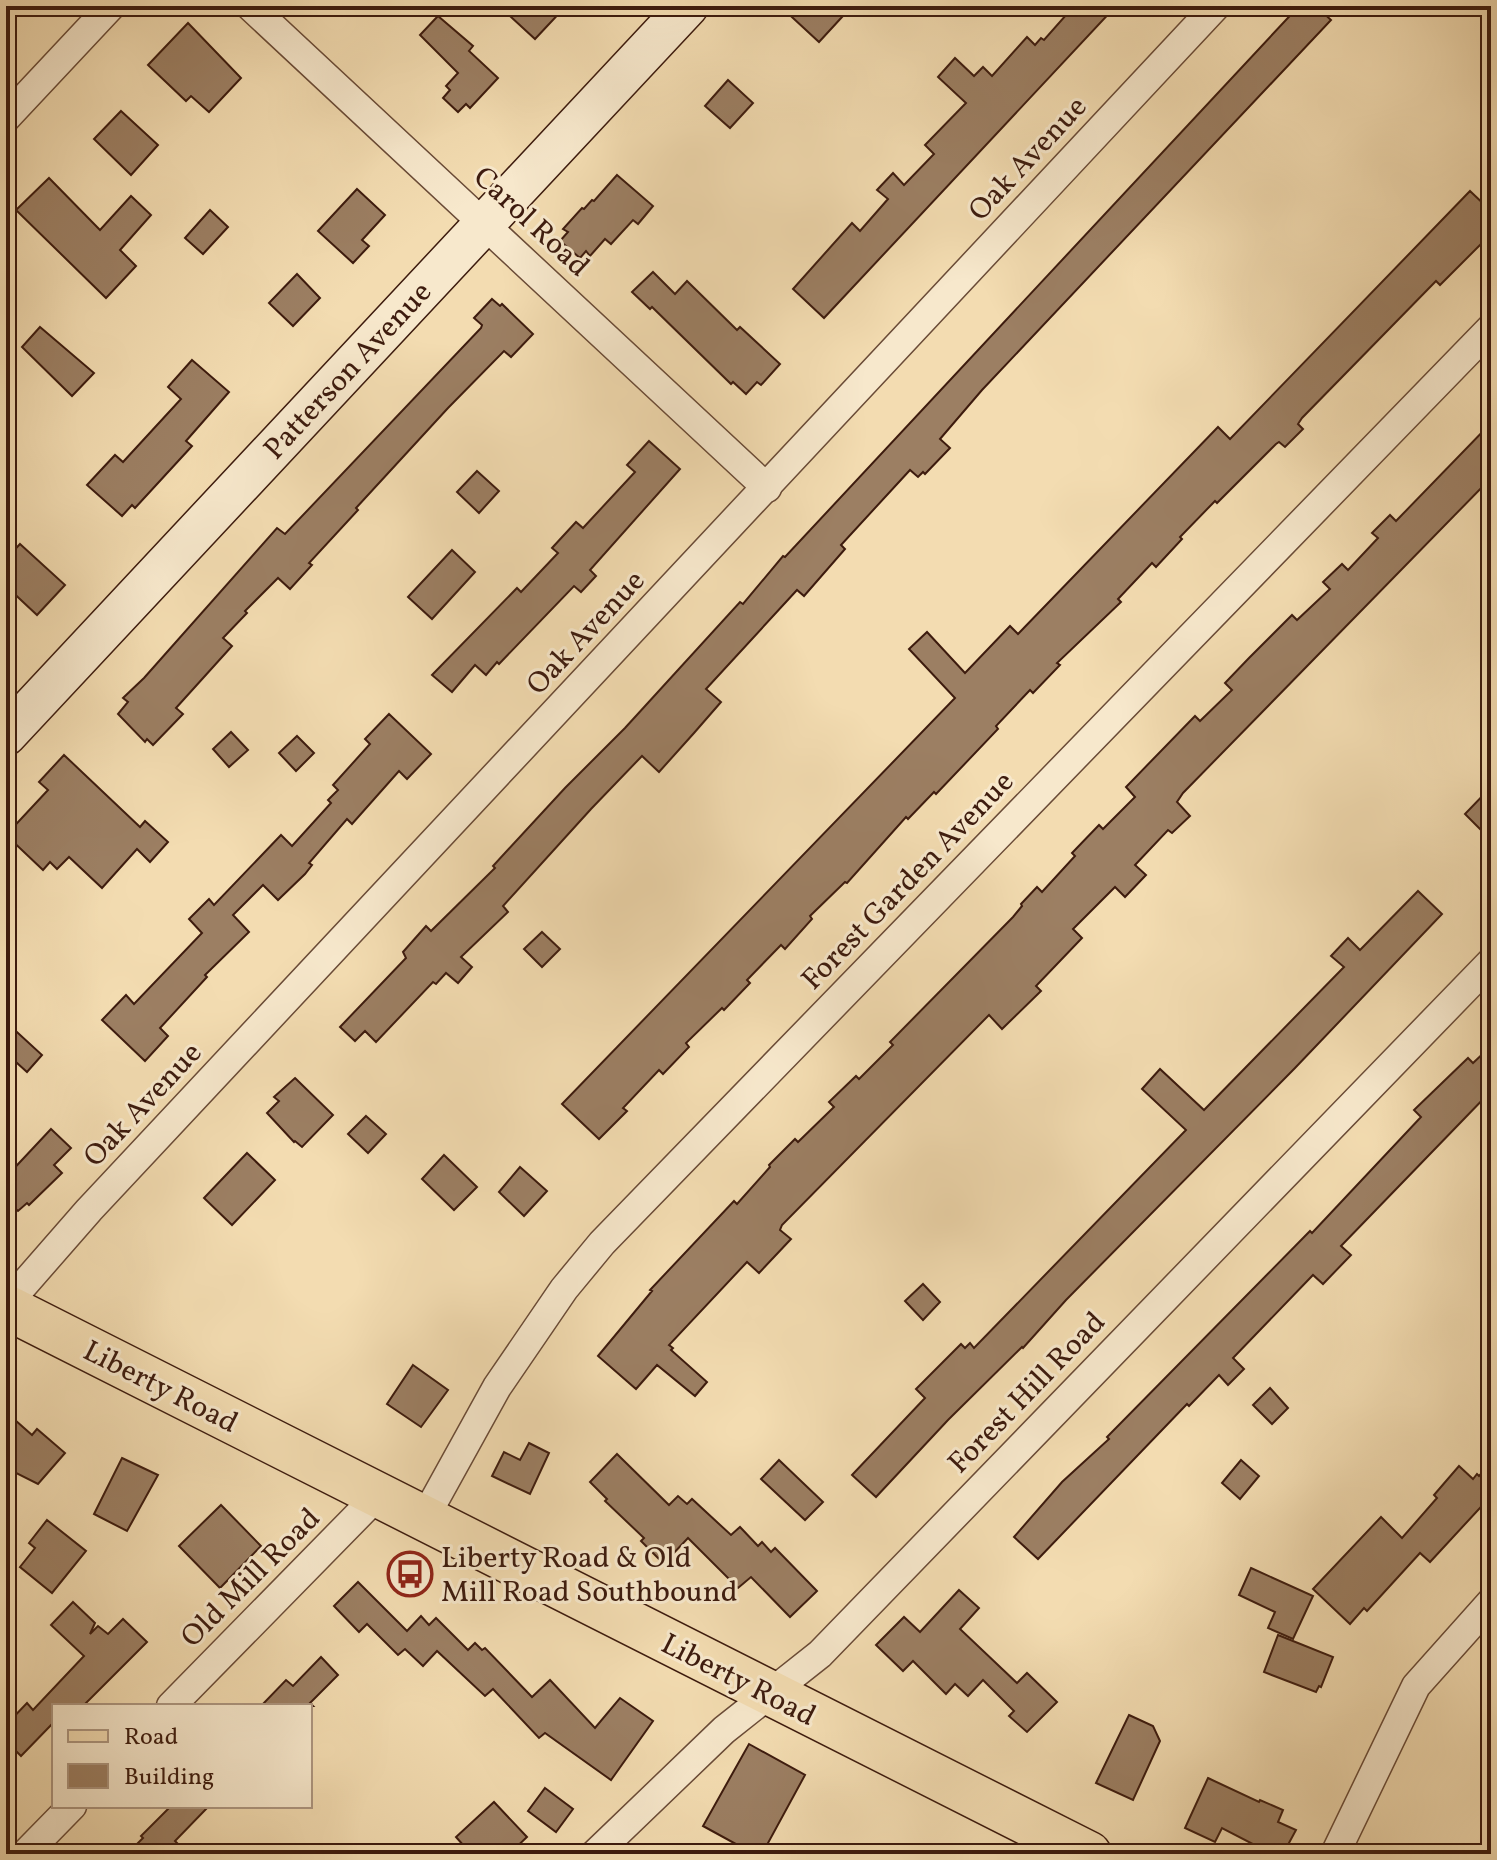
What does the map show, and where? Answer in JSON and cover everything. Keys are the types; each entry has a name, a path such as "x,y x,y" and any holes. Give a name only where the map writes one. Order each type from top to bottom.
{"main road":[{"name":"Patterson Avenue","path":"6,735 688,6"},
{"name":"Liberty Road","path":"6,1306 1089,1854"}],"street":[{"path":"6,118 111,6"},
{"name":"Carol Road","path":"250,6 767,488"},
{"name":"Oak Avenue","path":"6,1306 89,1210 1216,6"},
{"name":"Forest Garden Avenue","path":"424,1519 497,1387 564,1289 602,1243 1491,328"},
{"name":"Forest Hill Road","path":"595,1854 724,1730 820,1654 1491,962"},
{"name":"Old Mill Road","path":"173,1704 377,1496"},
{"path":"1335,1854 1416,1686 1491,1602"},
{"path":"25,1854 70,1808"}],"building":[{"path":"522,6 566,6 535,39 511,17"},
{"path":"780,6 829,6 842,17 819,42"},
{"path":"1074,6 1116,6 824,318 793,289 852,223 860,231 888,199 877,190 893,173 904,185 934,154 925,145 966,103 938,77 955,58 974,76 983,67 992,76 1027,37 1035,45 1041,38 1044,40"},
{"path":"1299,6 1316,6 1331,20 982,390 940,439 950,448 925,474 923,472 918,477 910,470 841,545 845,549 804,596 797,590 706,689 721,702 659,772 642,756 591,809 503,906 508,912 461,957 472,967 458,983 446,973 436,984 433,982 376,1042 365,1031 355,1041 340,1027 406,958 403,952 426,926 431,931 495,868 493,866 565,788 625,728 740,602 743,604 783,556"},
{"path":"438,16 473,46 469,51 498,78 470,108 466,104 458,112 443,98 450,90 446,86 458,73 420,35"},
{"path":"188,23 241,78 209,112 191,96 186,101 148,65"},
{"path":"728,80 753,103 730,128 705,106"},
{"path":"121,111 158,145 131,175 94,139"},
{"path":"617,175 653,206 638,224 633,220 611,244 605,239 590,256 586,251 580,258 560,241 568,232 563,229"},
{"path":"49,178 100,230 131,196 151,215 120,250 136,266 106,298 16,210"},
{"path":"357,189 385,215 362,240 369,246 353,263 318,231"},
{"path":"1470,191 1491,211 1491,234 1440,285 1436,281 1302,418 1298,424 1303,429 1285,447 1279,442 1276,444 1217,503 1215,501 1156,567 1152,563 1118,599 1121,602 1057,663 1060,665 1033,693 1030,690 996,726 998,729 936,794 934,792 908,819 906,817 847,883 810,916 812,919 785,949 781,945 747,980 750,983 724,1010 722,1008 686,1043 689,1047 663,1074 659,1070 623,1108 627,1111 599,1139 562,1104 955,698 909,649 927,632 965,673 1010,626 1018,634 1218,427 1230,439"},
{"path":"210,210 228,227 203,254 185,238"},
{"path":"653,272 675,294 687,281 737,330 740,327 780,364 761,385 757,382 746,394 733,382 731,384 652,307 650,309 632,292"},
{"path":"297,274 320,298 293,326 269,303"},
{"path":"492,299 500,306 502,304 533,334 511,357 504,351 448,408 356,508 358,510 309,563 312,565 290,589 278,578 245,611 247,613 223,638 232,646 176,708 183,714 153,745 147,739 145,742 118,714 128,702 123,698 277,528 285,534 481,328 482,325 474,318"},
{"path":"40,327 94,373 72,396 22,347"},
{"path":"192,360 229,392 186,441 192,446 135,508 132,505 122,516 87,485 115,455 123,462 181,399 168,387"},
{"path":"1491,423 1491,478 1183,793 1177,802 1190,816 1172,833 1168,830 1135,865 1146,875 1125,897 1115,887 1073,929 1082,938 1036,986 1041,991 1002,1029 989,1015 782,1225 780,1230 791,1239 759,1273 747,1262 669,1345 707,1382 695,1396 657,1365 636,1389 598,1356 650,1290 734,1201 737,1204 795,1139 798,1142 834,1107 829,1102 856,1076 859,1079 893,1045 890,1042 1013,917 1037,887 1042,892 1075,856 1072,853 1099,825 1103,829 1135,797 1126,787 1195,716 1200,721 1232,690 1225,683 1292,615 1297,620 1330,589 1323,582 1342,564 1348,570 1378,538 1372,533 1390,515 1396,521"},
{"path":"649,441 680,469 590,570 596,576 581,592 574,586 486,675 475,665 452,692 432,675 517,588 521,592 558,553 552,548 576,522 583,528 635,472 627,465"},
{"path":"477,471 499,491 479,513 457,492"},
{"path":"20,544 65,585 37,615 6,586 6,559"},
{"path":"452,550 475,572 432,619 408,597"},
{"path":"389,714 431,754 407,779 399,771 352,824 347,819 309,863 312,865 305,874 278,900 263,885 233,915 249,932 205,975 207,977 160,1028 168,1036 145,1061 102,1020 126,995 134,1004 202,933 189,919 209,899 214,905 281,835 292,846 331,803 328,800 338,790 333,785 370,744 365,739"},
{"path":"231,732 248,750 229,767 213,749"},
{"path":"297,736 314,753 296,771 279,753"},
{"path":"64,755 140,827 145,821 168,842 150,862 137,849 102,888 69,857 57,869 50,862 43,870 6,835 48,790 39,782"},
{"path":"1491,787 1491,840 1465,814"},
{"path":"1418,891 1442,914 1295,1068 876,1497 852,1475 925,1398 916,1389 961,1344 965,1348 970,1343 974,1348 1186,1130 1142,1089 1160,1069 1204,1110 1344,967 1331,956 1348,938 1360,950"},
{"path":"542,932 560,949 542,967 524,949"},
{"path":"6,1022 42,1055 27,1072 6,1053"},
{"path":"1491,1046 1491,1091 1341,1246 1351,1255 1323,1284 1313,1275 1233,1358 1244,1369 1228,1385 1219,1375 1189,1406 1187,1404 1038,1559 1014,1537 1062,1482 1109,1439 1107,1437 1310,1231 1312,1233 1421,1117 1414,1110 1468,1058 1473,1063"},
{"path":"295,1078 333,1115 302,1147 267,1113 279,1101 274,1097"},
{"path":"366,1116 386,1134 368,1153 348,1134"},
{"path":"51,1129 71,1148 54,1165 62,1173 29,1205 27,1203 18,1211 6,1200 6,1177"},
{"path":"247,1153 275,1180 232,1225 204,1198"},
{"path":"444,1155 477,1187 454,1210 422,1179"},
{"path":"520,1167 547,1191 524,1216 499,1192"},
{"path":"923,1284 940,1302 923,1320 905,1301"},
{"path":"413,1365 448,1390 421,1427 387,1404"},
{"path":"1270,1388 1288,1408 1272,1424 1253,1405"},
{"path":"6,1412 32,1435 37,1429 65,1453 38,1484 6,1468"},
{"path":"529,1443 549,1453 530,1494 492,1476 504,1452 520,1460"},
{"path":"617,1454 669,1505 678,1496 687,1504 692,1499 731,1535 740,1527 758,1546 762,1542 771,1552 775,1548 817,1591 790,1617 751,1577 738,1588 688,1538 672,1555 668,1552 660,1560 641,1541 644,1538 590,1482"},
{"path":"122,1458 158,1475 127,1531 94,1514"},
{"path":"779,1460 823,1502 805,1520 761,1479"},
{"path":"1241,1460 1259,1476 1240,1499 1222,1483"},
{"path":"1491,1463 1491,1496 1430,1562 1420,1553 1367,1611 1364,1608 1350,1624 1313,1589 1381,1517 1402,1538 1437,1498 1434,1495 1459,1466 1473,1479"},
{"path":"221,1505 261,1546 220,1588 179,1546"},
{"path":"47,1520 86,1551 52,1593 20,1567 35,1548 29,1543"},
{"path":"1251,1568 1313,1596 1293,1639 1268,1628 1275,1612 1239,1595"},
{"path":"358,1582 407,1631 421,1616 429,1625 436,1618 468,1650 475,1643 482,1650 485,1648 532,1697 550,1680 595,1728 620,1698 653,1721 611,1780 545,1733 539,1738 493,1689 485,1696 437,1651 423,1666 405,1649 398,1655 367,1624 359,1632 334,1606"},
{"path":"959,1590 979,1608 960,1629 1017,1683 1027,1673 1057,1702 1027,1732 1009,1716 1014,1711 983,1680 968,1696 955,1684 946,1694 913,1661 903,1671 876,1645 904,1617 920,1632"},
{"path":"73,1602 95,1623 90,1634 98,1626 108,1634 123,1619 147,1642 85,1704 52,1704 52,1724 21,1756 6,1741 6,1725 27,1703 33,1710 84,1656 51,1625"},
{"path":"1278,1635 1333,1657 1316,1692 1264,1672"},
{"path":"321,1657 338,1675 311,1704 263,1704 286,1680 293,1686"},
{"path":"1129,1715 1153,1726 1160,1741 1133,1800 1096,1783"},
{"path":"749,1744 805,1775 762,1854 754,1854 703,1826"},
{"path":"1208,1778 1283,1810 1278,1822 1296,1830 1283,1854 1272,1854 1222,1828 1215,1842 1185,1828"},
{"path":"545,1788 573,1809 556,1832 528,1811"},
{"path":"494,1802 527,1837 509,1854 471,1854 456,1837"},
{"path":"169,1808 207,1808 175,1841 188,1854 127,1854 143,1838 141,1836"}],"place":[{"name":"Liberty Road & Old Mill Road Southbound","path":"410,1574"}]}
